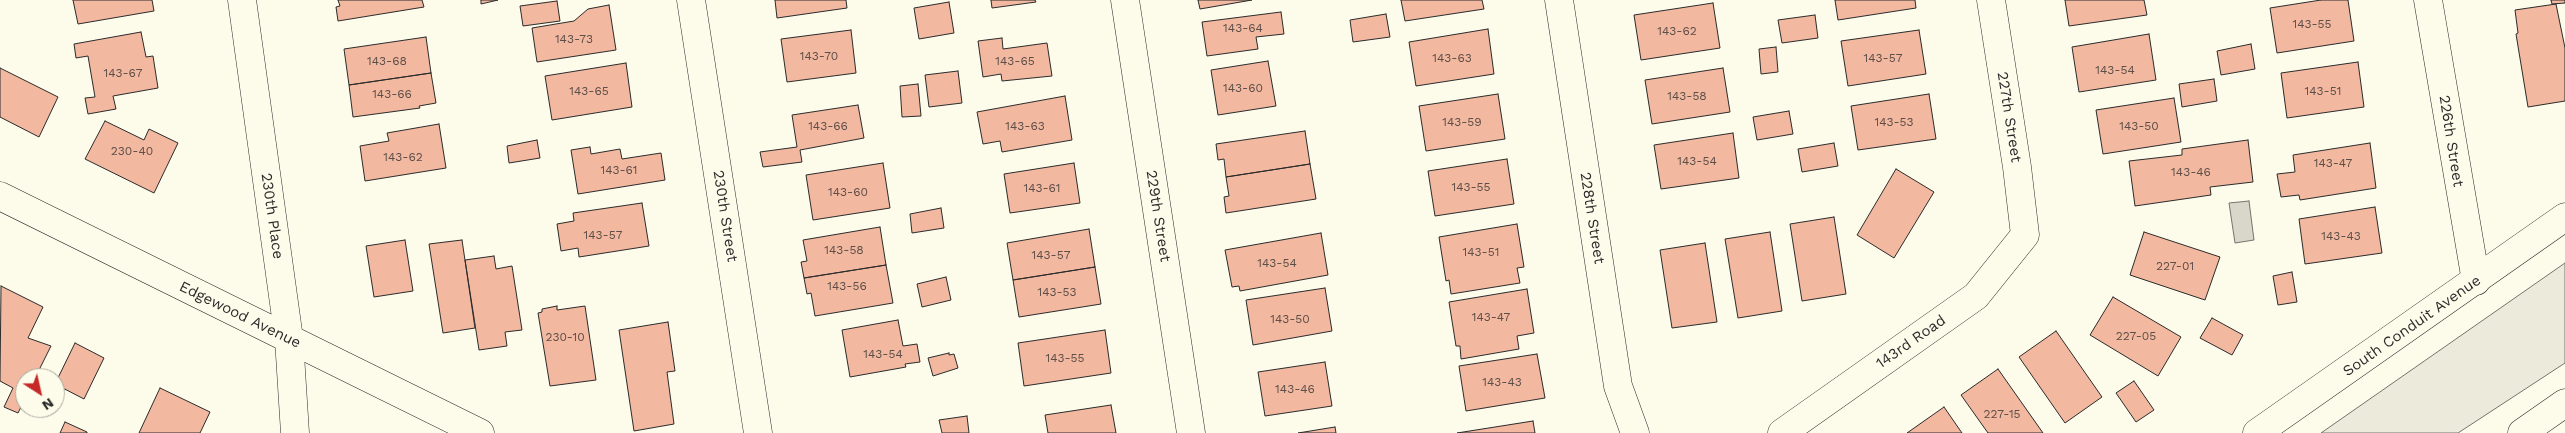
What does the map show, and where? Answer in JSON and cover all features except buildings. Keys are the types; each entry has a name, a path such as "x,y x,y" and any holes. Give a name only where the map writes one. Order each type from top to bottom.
{"main road":[{"name":"230th Place","path":"242,0 289,339 295,433"},
{"name":"230th Street","path":"691,0 758,433"},
{"name":"229th Street","path":"1125,0 1191,433"},
{"name":"228th Street","path":"1559,0 1618,386 1635,433"},
{"name":"227th Street","path":"1991,0 2017,167 2025,235"},
{"name":"226th Street","path":"2428,0 2476,281"},
{"name":"Edgewood Avenue","path":"0,196 480,433"},
{"name":"South Conduit Avenue","path":"2258,433 2565,217"},
{"name":"143rd Road","path":"1782,433 1976,296 2025,235"},
{"path":"2522,433 2565,403"}],"shaded area":[{"path":"2249,201 2254,240 2235,243 2229,203"},
{"path":"2565,263 2565,363 2458,433 2321,433"}]}
